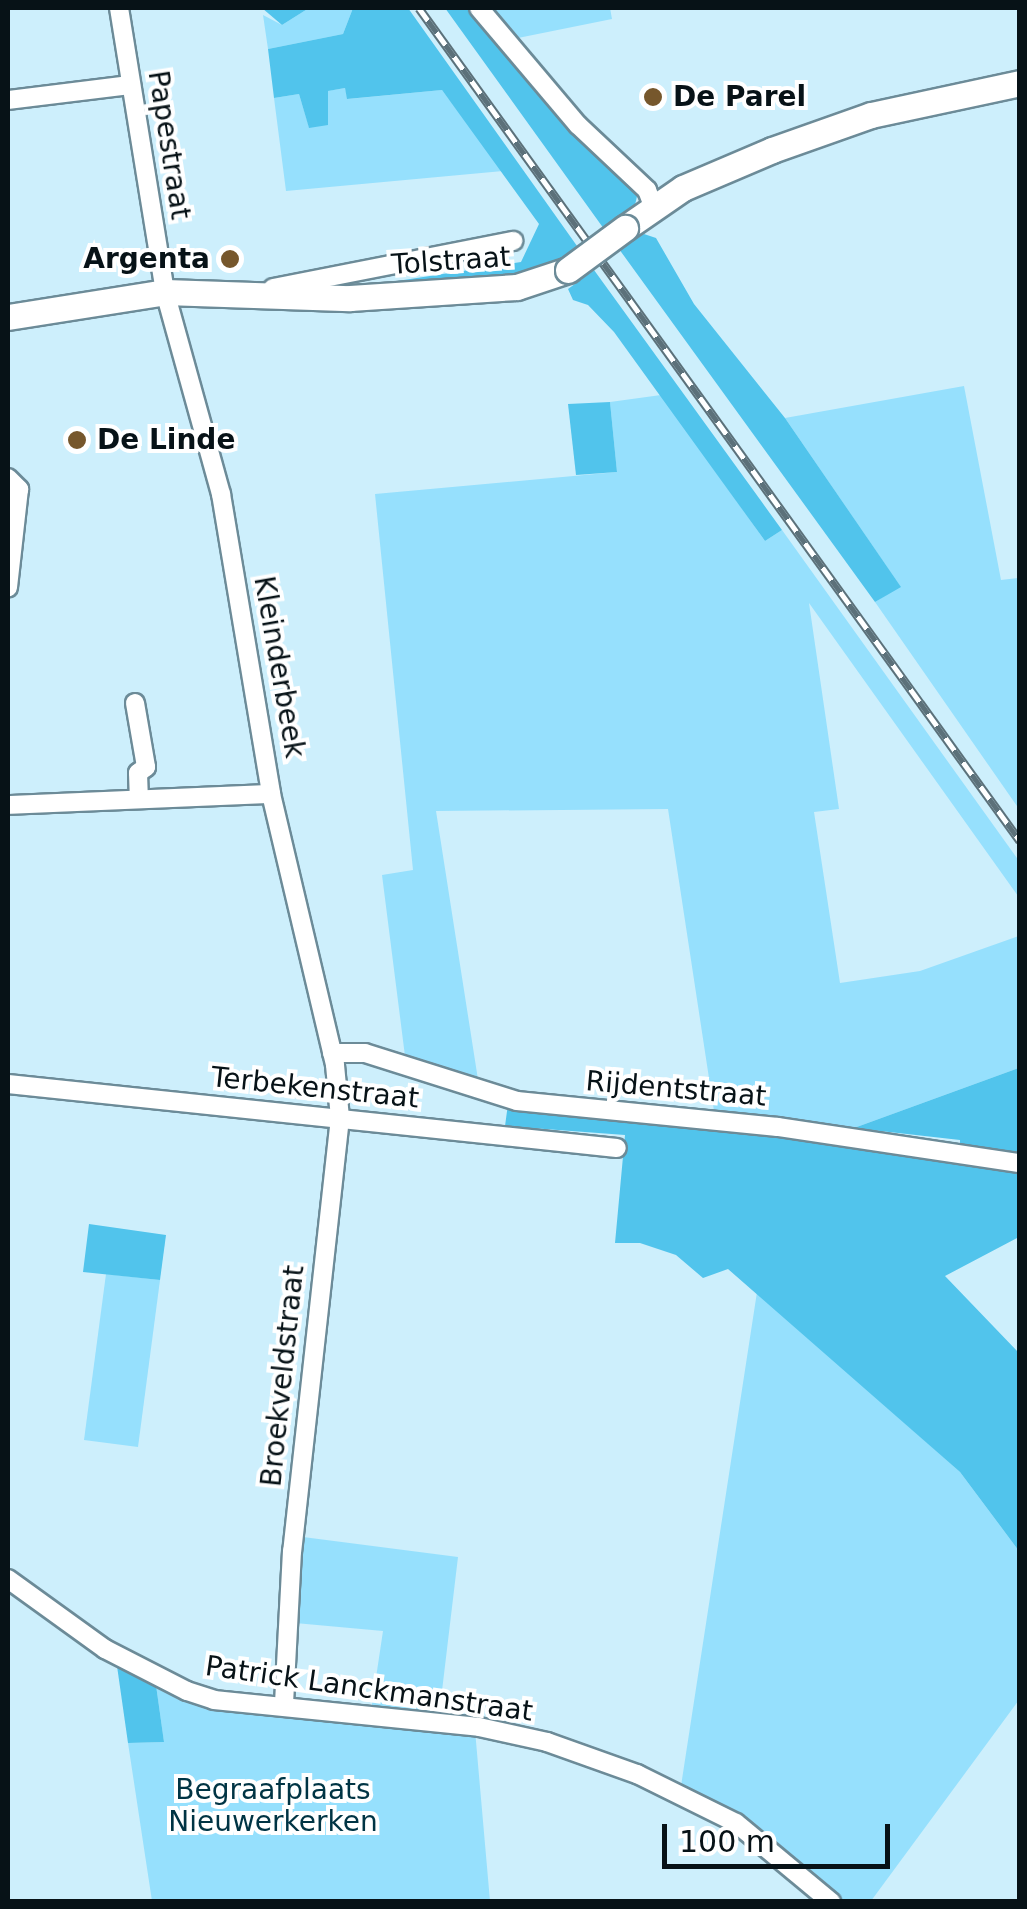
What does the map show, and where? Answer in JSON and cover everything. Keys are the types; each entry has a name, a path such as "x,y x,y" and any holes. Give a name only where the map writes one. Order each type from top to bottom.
{"street":[{"name":"Papestraat","path":"119,8 165,292"},
{"path":"479,8 578,125 647,190 654,208"},
{"name":"Tolstraat","path":"8,317 165,292 264,290 350,298 532,285 568,270 706,176 871,115 1020,83"},
{"path":"8,100 131,85"},
{"name":"Tolstraat","path":"264,290 513,241"},
{"name":"Kleinderbeek","path":"165,292 221,494 271,794 332,1053"},
{"path":"8,478 19,490 8,586"},
{"path":"135,703 146,767 138,773 139,799"},
{"path":"8,806 271,794"},
{"name":"Broekveldstraat","path":"284,1706 292,1550 340,1118 332,1053"},
{"name":"Rijdentstraat","path":"332,1053 364,1053 517,1101 832,1133 1020,1163"},
{"name":"Terbekenstraat","path":"8,1084 618,1148"},
{"name":"Patrick Lanckmanstraat","path":"8,1578 105,1648 187,1691 284,1706 479,1727 565,1748 672,1789 736,1823 831,1902"}],"green space":[{"path":"309,8 353,8 343,34 268,49 263,15 282,25"},
{"path":"483,8 610,8 612,19 508,40"},
{"path":"345,88 348,99 442,90 503,171 286,191 274,98 299,94 309,127 327,91"},
{"path":"964,386 1001,580 1019,578 1019,809 875,602 900,586 785,418"},
{"path":"661,395 765,541 782,530 1019,861 1018,896 809,603 839,809 814,812 840,983 920,971 1019,936 1019,1068 854,1128 714,1111 668,809 436,811 479,1086 406,1064 382,875 413,870 375,494 617,472 610,402"},
{"path":"106,1274 160,1280 138,1447 84,1440"},
{"path":"757,1292 960,1472 1019,1551 1019,1700 871,1901 840,1901 769,1837 681,1786"},
{"path":"303,1537 458,1557 439,1716 371,1711 383,1631 295,1623"},
{"name":"Begraafplaats Nieuwerkerken","path":"156,1685 475,1730 490,1901 152,1901 128,1743 164,1742"}],"shaded area":[{"path":"262,8 309,8 282,25"},
{"path":"353,8 408,8 582,253 537,272 371,285 521,262 539,224 442,90 347,99 345,88 328,91 328,125 309,128 299,94 274,98 268,49 343,34"},
{"path":"445,8 474,8 592,153 638,192 635,205 604,229"},
{"path":"644,234 656,238 694,304 785,418 901,587 875,602 619,249"},
{"path":"594,270 782,530 765,541 614,332 588,305 573,300 568,289"},
{"path":"610,402 617,472 576,475 568,404"},
{"path":"1019,1068 1019,1237 945,1276 1019,1353 1019,1551 960,1472 728,1269 703,1278 676,1255 640,1243 615,1243 625,1135 505,1126 508,1104 960,1156 960,1140 854,1128"},
{"path":"89,1224 166,1235 160,1280 83,1272"},
{"path":"117,1666 156,1685 164,1742 128,1743"}],"railway":[{"path":"419,8 1020,841"}],"place":[{"name":"De Parel","path":"653,97"},
{"name":"Argenta","path":"230,259"},
{"name":"De Linde","path":"77,440"}]}
